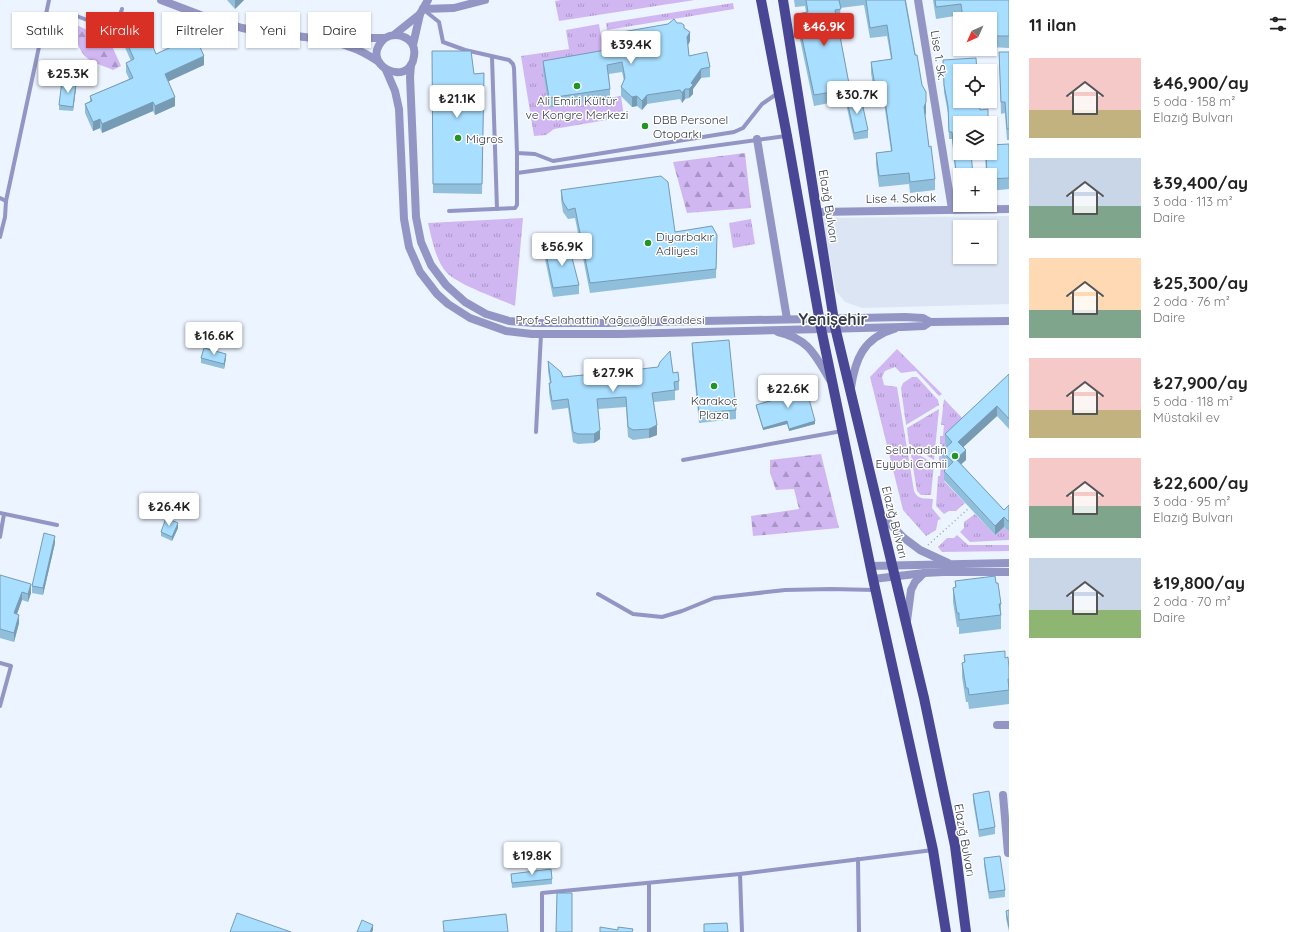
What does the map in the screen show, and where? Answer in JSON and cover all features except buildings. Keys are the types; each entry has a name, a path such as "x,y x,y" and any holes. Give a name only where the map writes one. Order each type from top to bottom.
{"main road":[{"path":"761,0 820,323 875,590 933,850 946,932"},
{"name":"Elazığ Bulvarı","path":"783,0 835,323 850,393 924,698 955,846 966,932"}],"street":[{"path":"161,0 203,16 242,28 308,37"},
{"path":"353,48 379,62 386,70 396,72 402,71 411,65 415,55 413,45 422,12 428,0"},
{"path":"371,38 385,38 395,34 422,12 454,8 485,0"},
{"name":"Lise 1. Sk.","path":"918,0 952,209"},
{"path":"395,34 405,37 413,45"},
{"path":"379,62 377,57 378,46 385,38"},
{"name":"Prof. Selahattin Yağcıoğlu Caddesi","path":"411,65 410,77 416,217 418,230 425,254 431,265 446,285 465,302 486,314 509,321 528,323 607,323 787,319 820,323"},
{"name":"Prof. Selahattin Yağcıoğlu Caddesi","path":"386,70 395,91 399,109 406,232 409,247 420,272 437,294 453,308 470,318 506,331 541,334 620,334 768,329 820,323"},
{"path":"757,139 787,319"},
{"name":"Lise 4. Sokak","path":"817,212 1009,209"},
{"path":"835,323 905,317 924,318 930,322"},
{"path":"820,323 924,326 930,322 1009,321"},
{"path":"850,393 854,370 864,349 877,337 902,326"},
{"path":"768,329 794,336 805,343 816,356 832,383"},
{"path":"879,513 904,538 920,550 950,564"},
{"path":"870,566 1009,563"},
{"path":"873,578 943,572 1009,572"},
{"path":"906,626 911,590 915,582 924,573"},
{"path":"997,725 1009,725"},
{"path":"1003,795 1009,854"}],"lane":[{"path":"46,12 49,0"},
{"path":"78,17 96,23 111,24 118,18 122,9"},
{"path":"422,12 439,22 443,42 466,50 509,60 513,64 514,68 517,205 515,208 449,211"},
{"path":"0,237 5,217 6,201 39,48"},
{"path":"492,57 497,209"},
{"path":"516,153 535,154 553,161 734,132 743,128 762,104 778,93"},
{"path":"517,173 787,136"},
{"path":"0,198 6,201"},
{"path":"0,214 5,217"},
{"path":"536,432 541,334"},
{"path":"683,460 842,431"},
{"path":"0,537 2,514 57,525"},
{"path":"598,594 633,614 662,617 682,611 714,598 785,590 875,590"},
{"path":"0,663 11,666 0,706"},
{"path":"542,932 542,893 649,884 740,874 933,850"},
{"path":"858,859 859,932"},
{"path":"740,874 742,932"},
{"path":"649,884 649,932"}],"path":[{"path":"925,547 969,508"}],"shaded area":[{"path":"1009,216 1009,304 862,308 845,302 836,291 822,218"}],"green space":[{"path":"695,0 559,21 555,1"},
{"path":"733,3 734,9 607,30 606,23"},
{"path":"599,24 605,60 549,107 621,96 624,117 554,129 546,135 534,136 521,56 569,49 566,30"},
{"path":"78,26 86,30 86,48 113,48 121,66 113,70 95,63 86,57 78,43"},
{"path":"745,153 751,208 687,213 673,162"},
{"path":"523,218 515,306 459,282 446,272 439,262 428,223"},
{"path":"751,219 755,244 733,248 729,223"},
{"path":"897,349 942,394 939,396 916,371 901,373 895,367 885,371 882,377 884,385 897,387 914,491 919,497 933,499 932,508 941,519 938,520 936,530 926,536 903,510 870,377"},
{"path":"912,377 917,377 938,400 939,405 906,425 901,388 903,383"},
{"path":"944,399 967,423 945,444 952,452 953,472 944,481 965,503 956,511 949,511 944,514 936,506 938,476 940,476 941,465 939,465 939,456 941,456 942,444 940,444 940,436 943,436 944,425 941,425"},
{"path":"939,409 934,460 909,444 907,428"},
{"path":"910,449 934,464 931,495 921,495 917,491"},
{"path":"821,454 839,528 753,536 751,516 799,509 794,489 776,490 770,473 770,460"},
{"path":"975,514 995,535 1004,527 1009,532 1009,540 970,542 960,532 964,528 964,522"},
{"path":"957,535 968,545 1009,545 1009,551 942,552 938,547 947,538 954,538"}],"place":[{"name":"Ali Emiri Kültür ve Kongre Merkezi","path":"577,86"},
{"name":"DBB Personel Otoparkı","path":"645,126"},
{"name":"Migros","path":"458,138"},
{"name":"Diyarbakır Adliyesi","path":"648,243"},
{"name":"Karakoç Plaza","path":"714,386"},
{"name":"Selahaddin Eyyubi Camii","path":"955,456"}],"district":[{"name":"Yenişehir","path":"833,319"}]}
